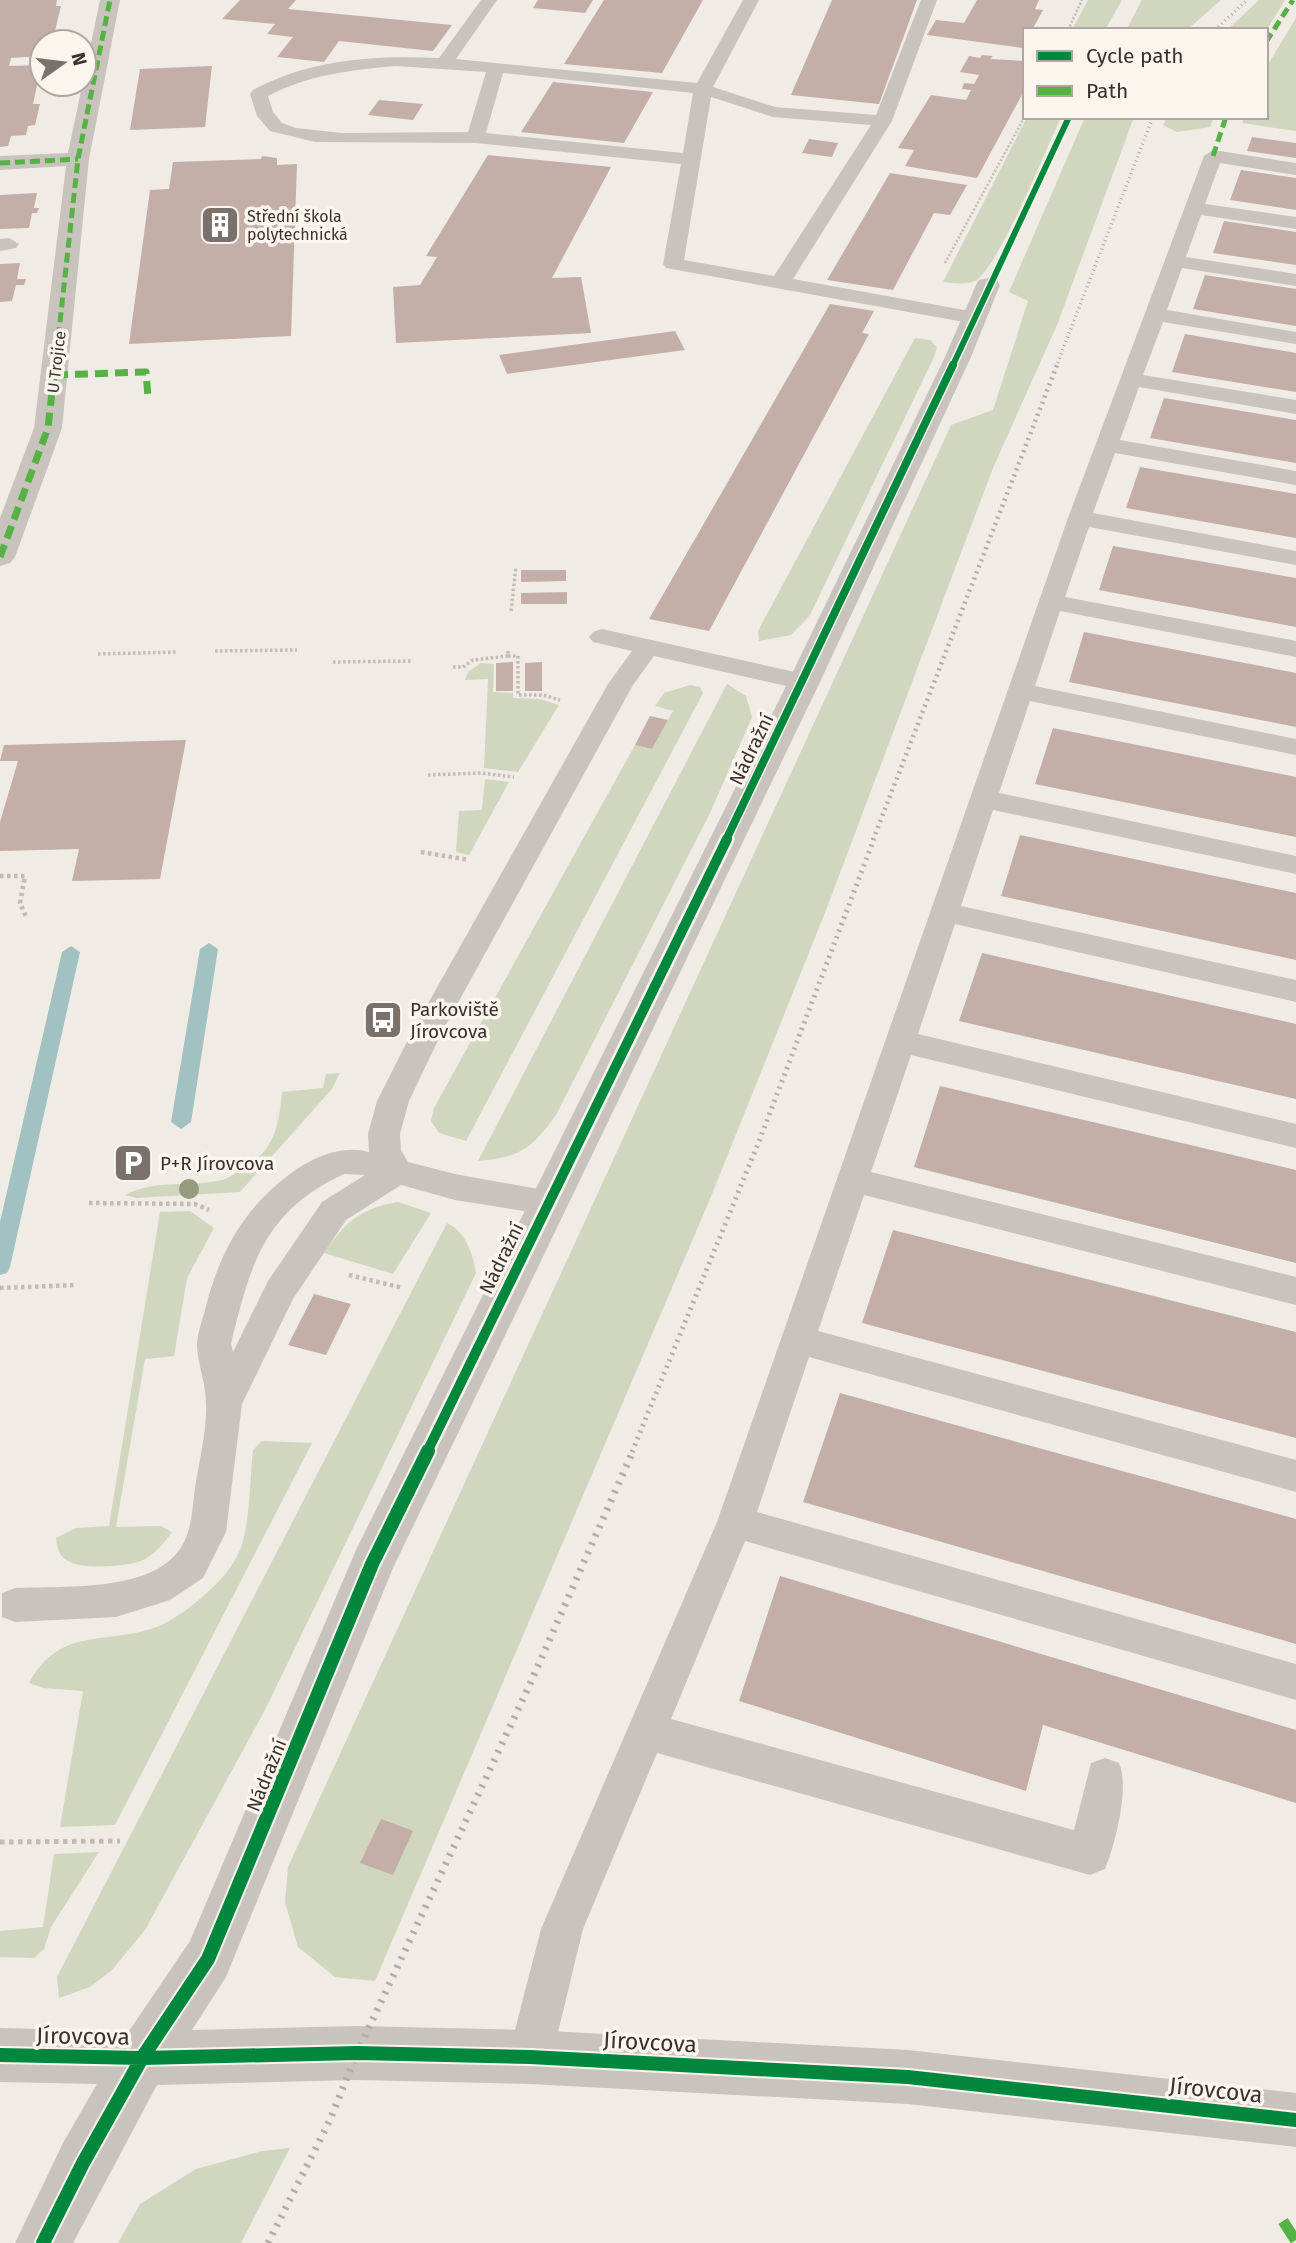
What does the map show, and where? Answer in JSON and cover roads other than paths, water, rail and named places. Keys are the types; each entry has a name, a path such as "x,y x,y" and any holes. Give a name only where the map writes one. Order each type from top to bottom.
{"street":[{"name":"U Trojice","path":"0,557 48,428 79,159 110,0"},
{"path":"0,163 79,159"},
{"name":"Nádražní","path":"43,2243 83,2163 142,2058 208,1959 372,1564 804,682 988,285"},
{"name":"Jírovcova","path":"0,2055 142,2058 357,2053 530,2057 908,2077 1296,2120"}],"lane":[{"path":"445,63 489,0"},
{"path":"751,0 703,89 673,264 975,318"},
{"path":"780,283 883,121 929,0"},
{"path":"691,159 476,137 318,138 275,126 261,108 259,94 282,80 343,66 395,61 445,63 703,89 773,112 883,121"},
{"path":"476,137 496,67"},
{"path":"530,2057 562,1929 735,1522 1080,518 1213,156 1296,169"},
{"path":"1194,208 1296,223"},
{"path":"1174,261 1296,280"},
{"path":"1155,314 1296,338"},
{"path":"1131,379 1296,407"},
{"path":"1107,445 1296,478"},
{"path":"1080,518 1296,558"},
{"path":"1051,602 1296,649"},
{"path":"602,637 804,682"},
{"path":"397,1171 386,1151 384,1134 393,1101 428,1030 621,684 648,646"},
{"path":"1020,691 1296,747"},
{"path":"983,799 1296,865"},
{"path":"945,912 1296,991"},
{"path":"900,1041 1296,1136"},
{"path":"15,1605 116,1600 157,1588 190,1566 208,1532 224,1404 214,1344 229,1278 244,1245 267,1212 312,1175 341,1162 362,1162 456,1186 548,1202"},
{"path":"224,1404 280,1291 334,1211 397,1171"},
{"path":"853,1180 1296,1291"},
{"path":"797,1340 1296,1476"},
{"path":"735,1522 1296,1682"},
{"path":"647,1731 1090,1855 1105,1777"}],"waterway":[{"path":"181,1122 209,949"},
{"path":"0,1267 71,952"}],"railway":[{"path":"1217,28 1247,0"},
{"path":"1056,367 1152,119"},
{"path":"873,840 1057,365"},
{"path":"632,1452 760,1139 874,839"},
{"path":"268,2243 329,2122 357,2053 530,1684 633,1451"}],"place":[{"name":"Střední škola polytechnická","path":"220,225"},
{"name":"Parkoviště Jírovcova","path":"383,1020"},
{"name":"P+R Jírovcova","path":"133,1163"}]}
